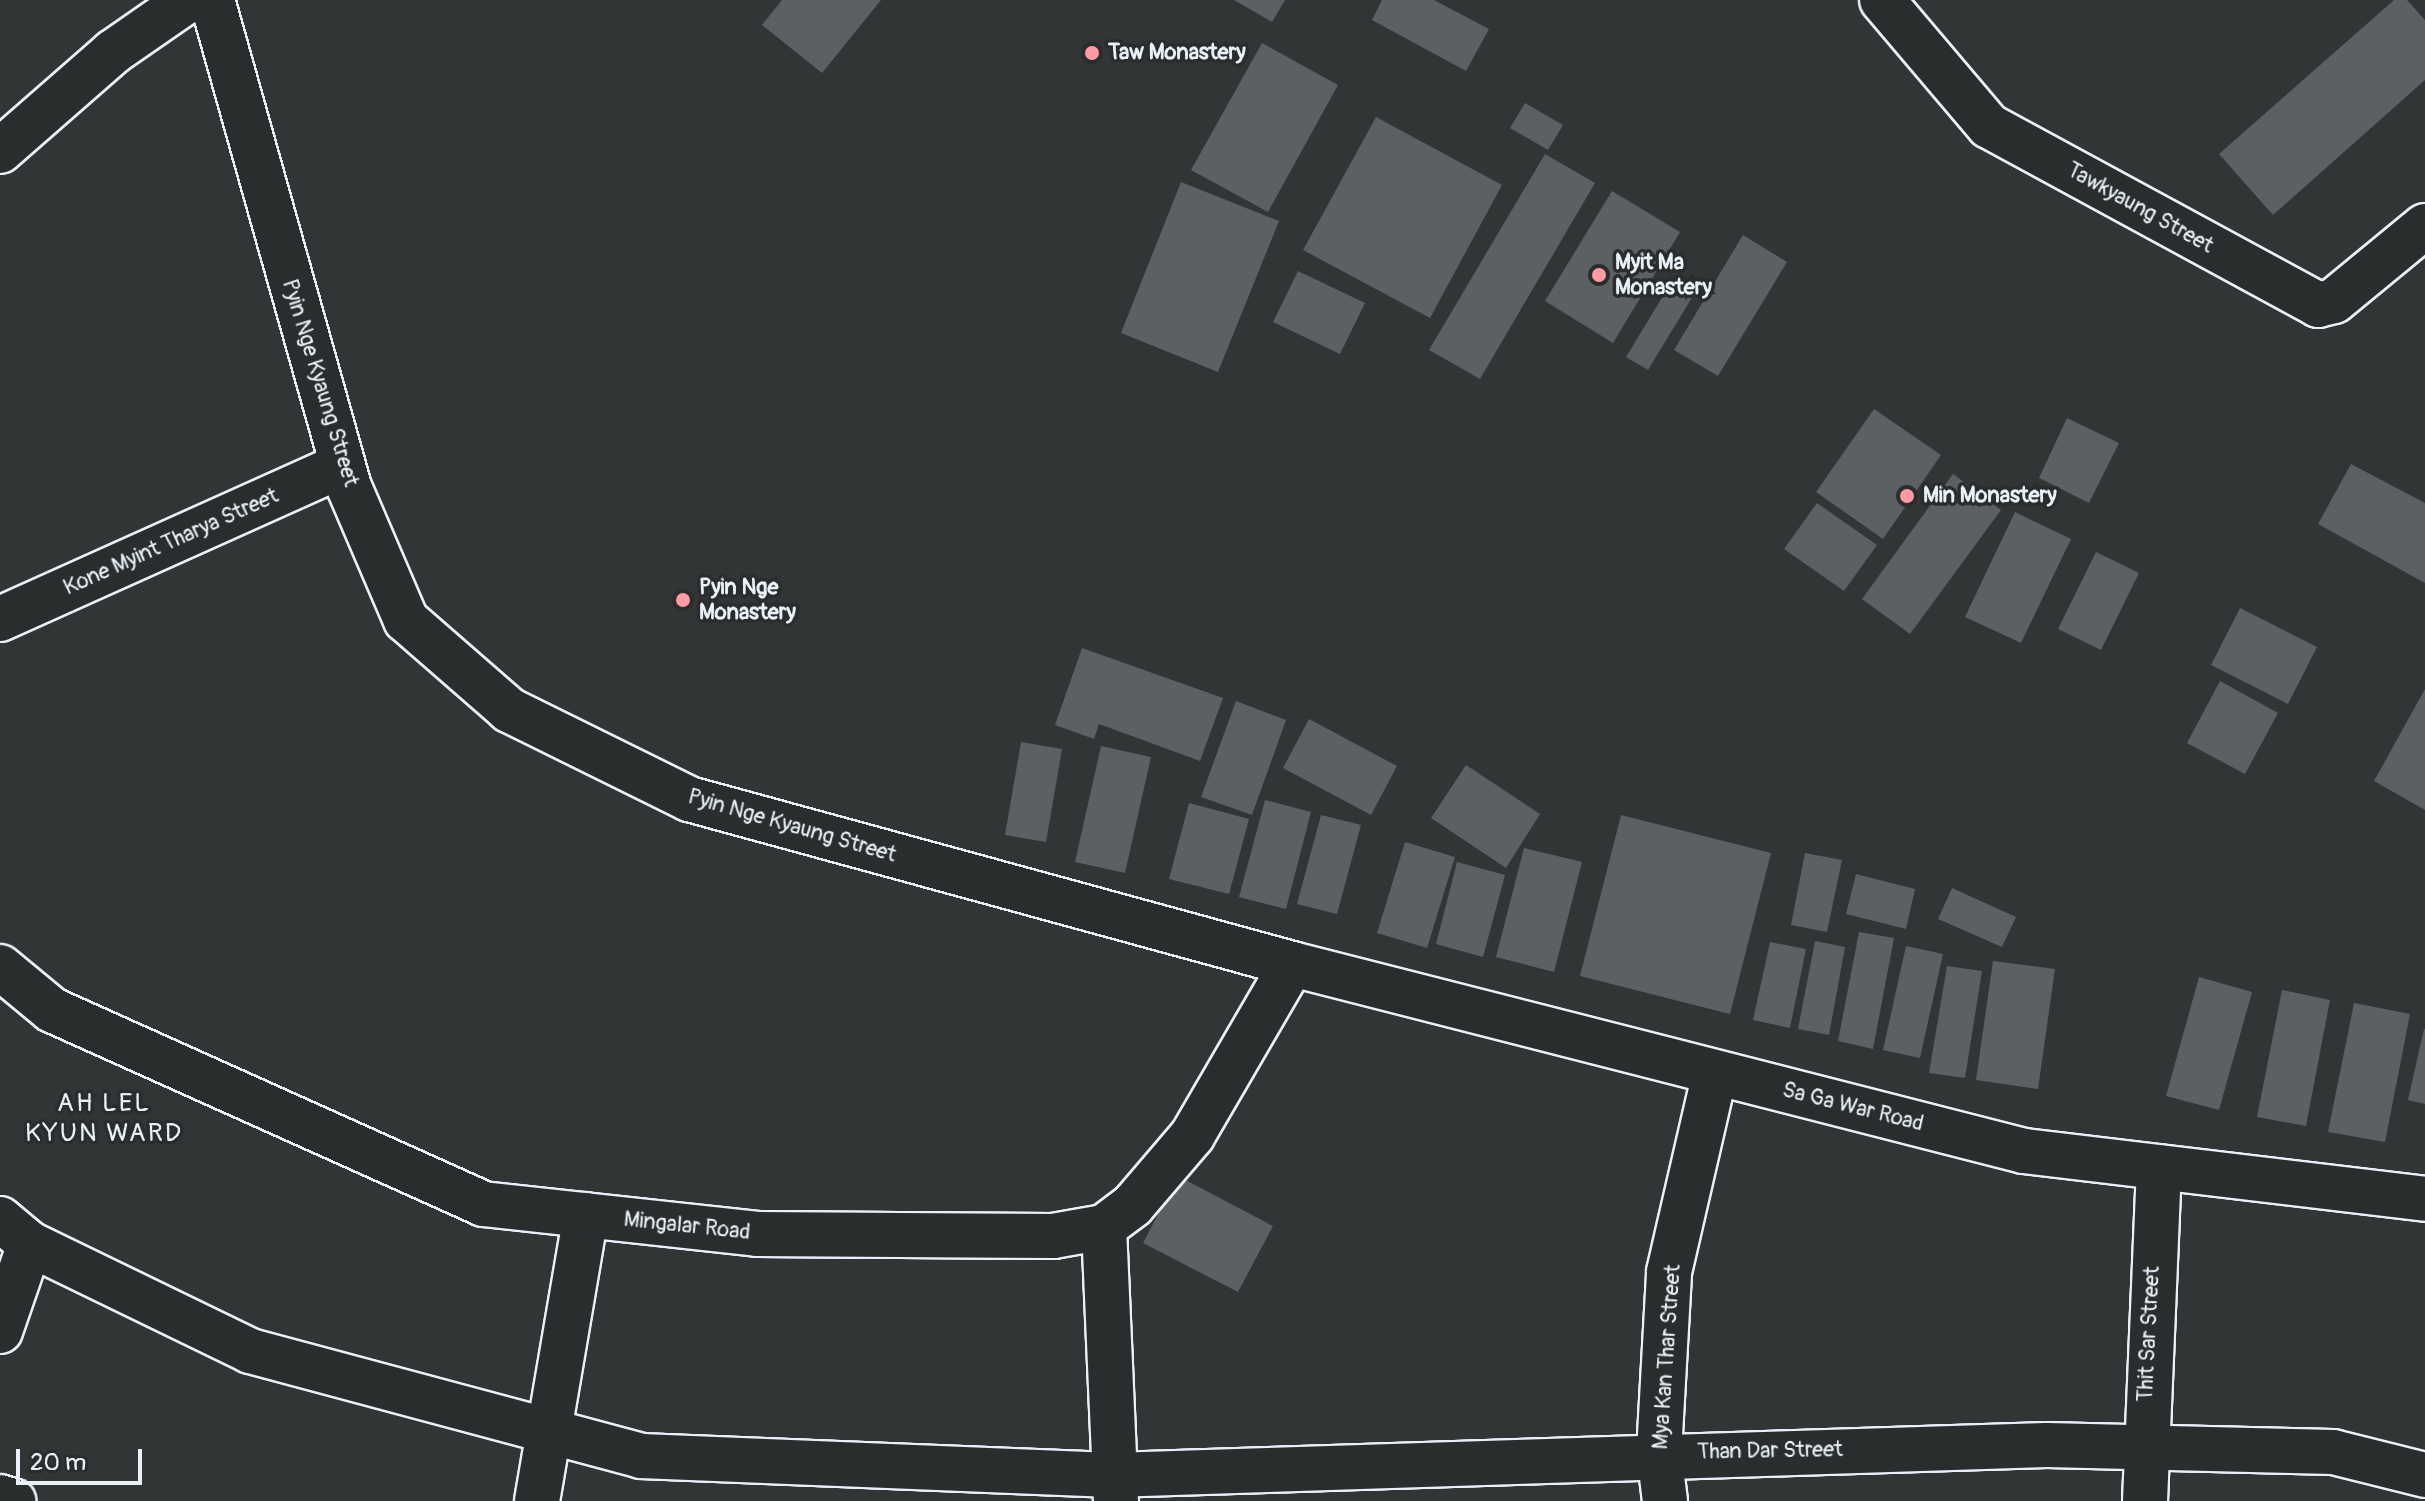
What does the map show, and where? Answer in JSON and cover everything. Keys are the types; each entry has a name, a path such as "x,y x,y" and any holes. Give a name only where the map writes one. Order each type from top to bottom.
{"street":[{"path":"0,151 113,52 188,0"},
{"name":"Pyin Nge Kyaung Street","path":"212,0 342,465 406,620 509,710 689,799 1292,964"},
{"name":"Tawkyaung Street","path":"1882,0 1989,126 2318,305 2334,301 2425,226"},
{"name":"Kone Myint Tharya Street","path":"0,619 342,465"},
{"name":"Sa Ga War Road","path":"1292,964 2024,1151 2425,1199"},
{"name":"Mingalar Road","path":"0,967 52,1010 483,1204 757,1234 1053,1236 1104,1227 1133,1205 1192,1136 1292,964"},
{"name":"Mya Kan Thar Street","path":"1665,1501 1659,1453 1669,1272 1715,1073"},
{"name":"Thit Sar Street","path":"2145,1501 2143,1447 2159,1167"},
{"path":"537,1501 586,1215"},
{"path":"1104,1227 1114,1488"},
{"path":"0,1331 15,1232"},
{"name":"Than Dar Street","path":"15,1232 250,1351 641,1456 1114,1488 1659,1453 2143,1447 2333,1452 2425,1475"},
{"path":"0,1497 13,1501"}],"building":[{"path":"782,0 881,0 822,73 762,25"},
{"path":"1234,0 1285,0 1272,22"},
{"path":"1382,0 1434,0 1489,29 1466,71 1372,20"},
{"path":"2394,0 2407,0 2425,20 2425,80 2273,215 2219,154"},
{"path":"1262,43 1338,85 1268,212 1191,170"},
{"path":"1525,103 1563,125 1548,150 1510,128"},
{"path":"1376,117 1502,185 1430,318 1303,250"},
{"path":"1545,154 1595,183 1480,379 1429,350"},
{"path":"1181,182 1279,221 1218,372 1121,333"},
{"path":"1612,191 1680,232 1613,343 1545,301"},
{"path":"1743,235 1787,262 1718,376 1674,350"},
{"path":"1298,271 1365,303 1340,354 1273,322"},
{"path":"1674,278 1696,291 1648,370 1626,357"},
{"path":"1874,409 1941,455 1883,539 1816,492"},
{"path":"2067,418 2119,443 2089,503 2039,478"},
{"path":"2351,464 2425,503 2425,583 2318,524"},
{"path":"1953,474 2001,510 1910,634 1862,599"},
{"path":"1817,503 1877,545 1844,591 1784,549"},
{"path":"2015,512 2071,539 2021,643 1965,617"},
{"path":"2096,552 2139,573 2101,650 2058,629"},
{"path":"2240,608 2317,647 2288,704 2211,665"},
{"path":"1082,648 1223,698 1200,761 1099,724 1094,739 1055,725"},
{"path":"2220,681 2278,713 2245,774 2187,743"},
{"path":"2425,689 2425,810 2374,781"},
{"path":"1236,701 1286,720 1252,815 1201,797"},
{"path":"1309,719 1397,766 1371,815 1283,768"},
{"path":"1021,742 1062,749 1046,842 1005,835"},
{"path":"1101,746 1151,757 1125,873 1075,862"},
{"path":"1466,765 1540,814 1506,868 1431,818"},
{"path":"1265,800 1311,812 1286,909 1239,897"},
{"path":"1189,803 1249,819 1229,894 1169,879"},
{"path":"1321,815 1361,825 1337,914 1297,904"},
{"path":"1621,815 1771,853 1730,1014 1580,976"},
{"path":"1405,842 1455,857 1427,948 1377,933"},
{"path":"1524,848 1582,862 1554,972 1496,957"},
{"path":"1805,853 1842,860 1827,932 1791,925"},
{"path":"1457,862 1505,875 1483,957 1436,944"},
{"path":"1856,874 1915,889 1906,929 1846,914"},
{"path":"1952,888 2016,917 2002,947 1938,919"},
{"path":"1859,932 1894,938 1873,1049 1838,1041"},
{"path":"1815,941 1845,947 1829,1035 1798,1029"},
{"path":"1770,942 1806,949 1790,1028 1753,1020"},
{"path":"1906,946 1943,954 1920,1058 1883,1050"},
{"path":"1993,961 2055,969 2038,1089 1976,1080"},
{"path":"1947,966 1982,971 1965,1078 1929,1073"},
{"path":"2199,977 2252,992 2219,1110 2166,1096"},
{"path":"2282,990 2330,1000 2306,1126 2257,1117"},
{"path":"2354,1003 2410,1014 2385,1142 2328,1132"},
{"path":"2425,1029 2425,1104 2408,1100"},
{"path":"1178,1176 1273,1226 1238,1292 1143,1243"}],"place":[{"name":"Taw Monastery","path":"1092,53"},
{"name":"Myit Ma Monastery","path":"1599,275"},
{"name":"Min Monastery","path":"1907,496"},
{"name":"Pyin Nge Monastery","path":"683,600"}],"district":[{"name":"AH LEL KYUN WARD","path":"104,1119"}]}
